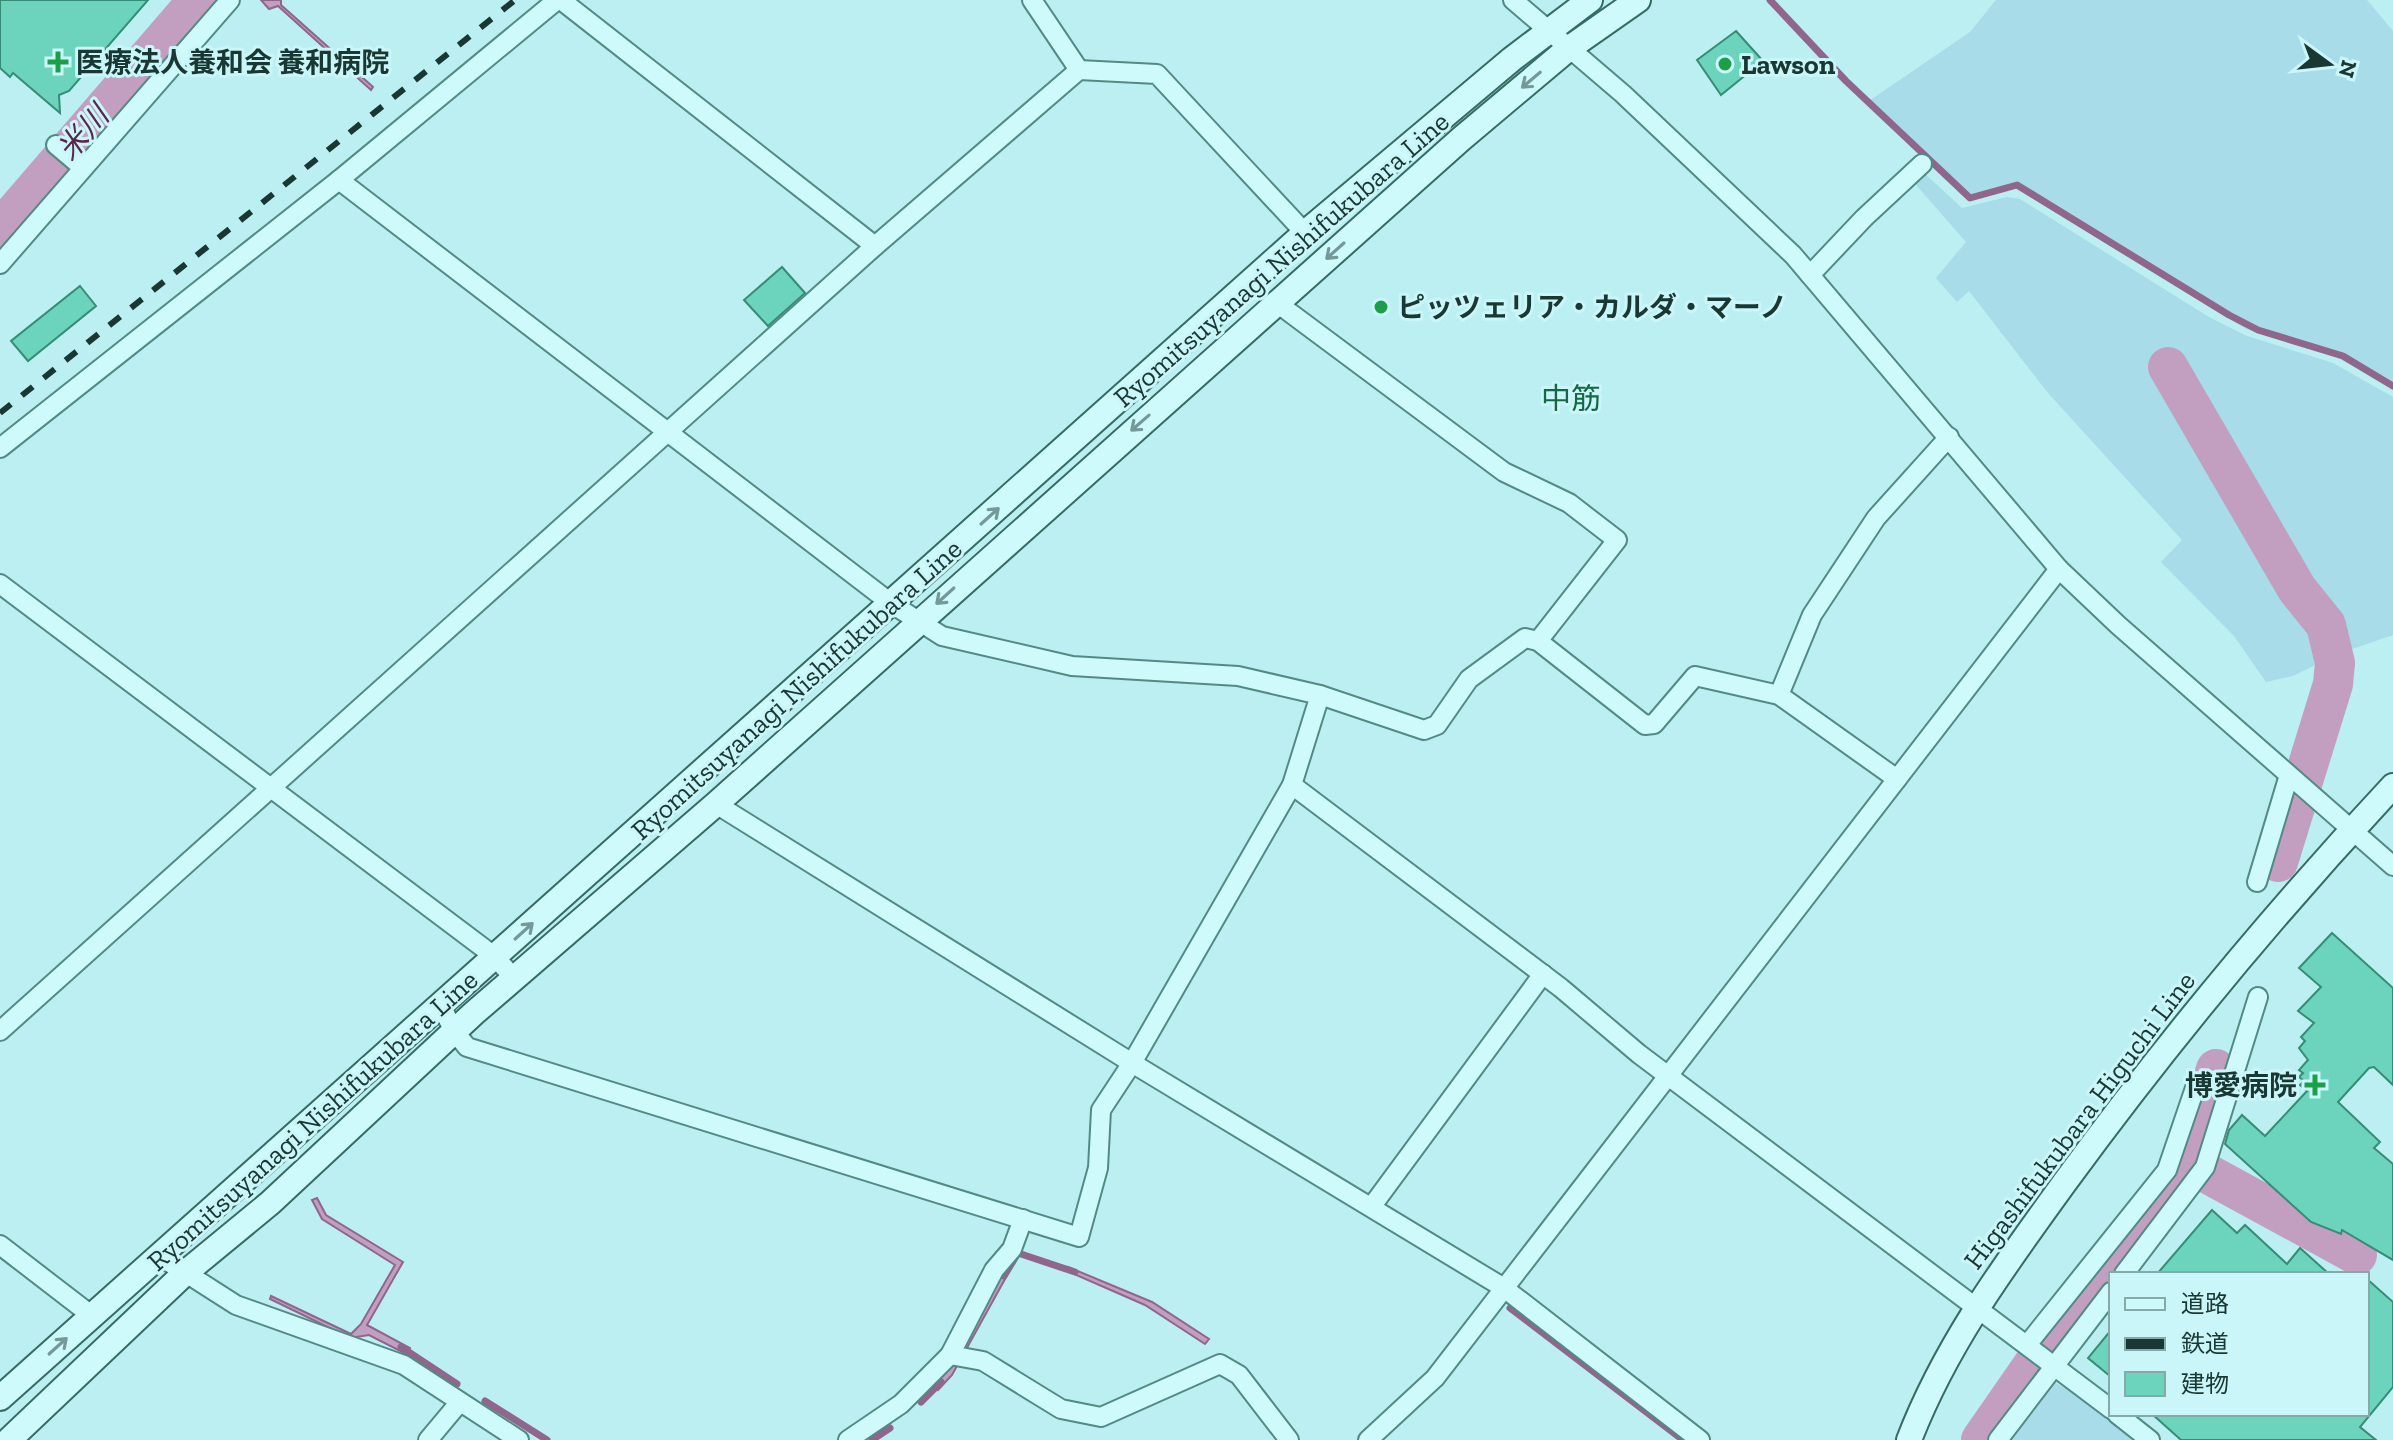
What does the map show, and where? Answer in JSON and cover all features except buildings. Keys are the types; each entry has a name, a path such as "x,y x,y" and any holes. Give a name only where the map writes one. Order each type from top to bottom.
{"main road":[{"name":"Ryomitsuyanagi Nishifukubara Line","path":"0,1398 1305,233 1549,30 1590,0"},
{"name":"Ryomitsuyanagi Nishifukubara Line","path":"9,1440 185,1273 270,1203 454,1031 716,804 1461,139 1568,49 1638,0"},
{"name":"Higashifukubara Higuchi Line","path":"1909,1440 1943,1362 1975,1306 2155,1060 2393,786"}],"street":[{"path":"0,448 339,180 559,0 875,246"},
{"path":"1032,0 1079,70"},
{"path":"1513,0 1635,105 1810,275 2059,569 2393,866"},
{"path":"0,264 79,164 216,5"},
{"path":"0,1031 875,246 1079,70 1157,74 1305,233"},
{"path":"56,145 79,164"},
{"path":"1810,275 1864,218 1922,164"},
{"path":"339,180 671,431 892,604 942,636 1072,666 1238,676 1320,695 1424,730 1437,725 1469,679 1525,638 1538,641 1645,725 1654,724 1695,676 1779,695 1897,779"},
{"path":"1277,303 1504,472 1569,503 1617,540 1538,641"},
{"path":"1779,695 1812,615 1876,518 1949,437"},
{"path":"1368,1440 1435,1378 2059,569"},
{"path":"0,584 494,956 514,978"},
{"path":"441,1006 454,1031 467,1047 1079,1237 1098,1168 1101,1110 1132,1063 1292,785 1320,695"},
{"path":"2257,882 2291,777"},
{"path":"1292,785 1543,974 1667,1074 2109,1407"},
{"path":"716,804 1132,1063 1504,1288 1700,1440"},
{"path":"1372,1206 1543,974"},
{"path":"2126,1272 2205,1167 2258,997"},
{"path":"2029,1347 2167,1170 2195,1088"},
{"path":"848,1440 901,1404 959,1356 994,1270 1012,1249 1023,1219"},
{"path":"0,1245 91,1315"},
{"path":"161,1257 236,1305 404,1365 519,1440"},
{"path":"1998,1440 2109,1294"},
{"path":"959,1356 983,1361 1061,1409 1101,1417 1220,1364 1239,1375 1289,1440"},
{"path":"428,1440 459,1403"},
{"path":"2120,1416 2150,1440"}],"shaded area":[{"path":"261,0 281,0 281,5 373,87 371,90 278,6 269,9"},
{"path":"1996,0 2367,0 2393,31 2393,389 2338,358 2246,329 2015,188 1968,201 1866,103 1970,32"},
{"path":"1923,172 1962,208 2007,197 2020,199 2209,317 2247,336 2333,363 2393,397 2393,635 2349,650 2335,618 2193,377 2183,376 2168,360 2163,365 2172,381 2168,384 2320,649 2323,661 2293,676 2266,682 2234,636 2161,562 2182,540 2048,393 1969,291 1957,302 1936,278 1966,242 1911,179"},
{"path":"317,1198 326,1215 403,1262 367,1325 410,1348 406,1354 369,1335 350,1338 270,1299 271,1296 351,1334 361,1324 395,1265 322,1219 312,1200"},
{"path":"1004,1267 1010,1270 952,1375 938,1390 933,1385 949,1369"},
{"path":"1068,1267 1152,1302 1209,1339 1205,1344 1145,1305 1067,1271"},
{"path":"2052,1381 2090,1401 2144,1440 2001,1440"}],"waterway":[{"name":"米川","path":"0,230 198,0"},
{"path":"1770,0 1846,81 1970,198 2017,185 2229,315 2258,330 2343,356 2393,386"},
{"path":"2168,367 2297,589 2326,625 2335,663 2333,684 2278,862"},
{"path":"1981,1440 2056,1332 2188,1163 2216,1069"},
{"path":"2188,1163 2357,1255"},
{"path":"1004,1276 1018,1253 1075,1272"},
{"path":"1510,1308 1683,1440"},
{"path":"401,1347 457,1384"},
{"path":"921,1402 941,1382"},
{"path":"485,1401 547,1440"},
{"path":"872,1440 890,1428"}],"railway":[{"path":"0,413 515,0"}],"place":[{"name":"医療法人養和会 養和病院","path":"58,62"},
{"name":"Lawson","path":"1725,64"},
{"name":"ピッツェリア・カルダ・マーノ","path":"1381,307"},
{"name":"博愛病院","path":"2315,1085"}],"district":[{"name":"中筋","path":"1571,399"}]}
